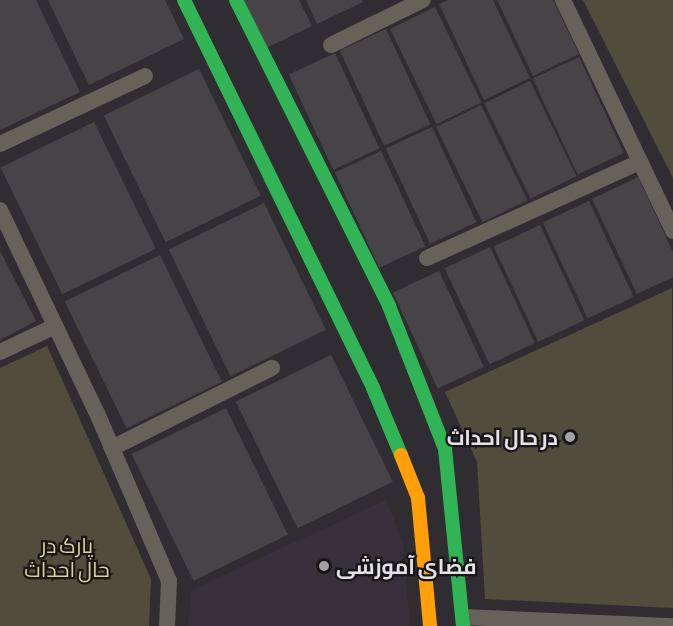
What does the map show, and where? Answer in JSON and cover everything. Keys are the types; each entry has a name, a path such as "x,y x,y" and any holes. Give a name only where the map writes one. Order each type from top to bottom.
{"street":[{"path":"184,0 373,388 418,498 430,626"},
{"path":"236,0 389,306 446,449 463,622 673,626"},
{"path":"331,45 423,0"},
{"path":"563,0 673,231"},
{"path":"0,144 145,76"},
{"path":"427,258 640,162"},
{"path":"0,210 112,448 169,581 167,626"},
{"path":"0,352 56,326"},
{"path":"112,448 272,368"}],"shaded area":[{"name":"فضای آموزشی","path":"386,500 403,543 410,626 188,626 191,590"}],"green space":[{"path":"583,0 673,0 673,178"},
{"name":"در حال احداث","path":"672,288 673,608 485,599 477,462 445,392"},
{"name":"پارک در حال احداث","path":"47,346 151,579 149,626 0,626 0,368"}],"building":[{"path":"0,0 36,0 80,92 0,130"},
{"path":"48,0 165,0 184,39 89,85"},
{"path":"243,0 299,0 312,26 266,48"},
{"path":"306,0 362,0 363,2 317,24"},
{"path":"448,0 493,0 530,78 484,100 439,4"},
{"path":"497,0 553,0 579,54 533,76"},
{"path":"435,7 481,102 437,124 390,29"},
{"path":"386,29 430,124 384,146 340,51"},
{"path":"335,53 379,148 333,170 289,75"},
{"path":"579,57 624,153 578,175 533,79"},
{"path":"199,69 261,196 166,242 104,115"},
{"path":"530,81 576,176 531,199 484,103"},
{"path":"481,105 527,200 483,222 436,127"},
{"path":"94,122 156,249 62,294 1,168"},
{"path":"432,127 476,222 430,244 386,149"},
{"path":"381,151 425,246 379,268 335,173"},
{"path":"638,177 673,252 673,277 637,294 592,199"},
{"path":"589,201 634,297 588,319 543,223"},
{"path":"264,203 326,330 231,376 169,249"},
{"path":"540,225 584,320 538,342 494,247"},
{"name":"در حال احداث","path":"490,247 535,343 489,364 445,268"},
{"path":"0,251 36,321 0,340"},
{"path":"160,255 222,382 127,428 65,301"},
{"name":"در حال احداث","path":"439,271 484,367 438,389 393,293"},
{"path":"331,355 393,482 298,528 236,401"},
{"path":"226,408 288,535 193,581 132,454"}],"traffic: fast":[{"path":"184,0 373,388 401,455"},
{"path":"236,0 389,306 445,449 463,626"}],"traffic: slow":[{"path":"401,455 418,498 430,626"}],"place":[{"name":"در حال احداث","path":"570,437"},
{"name":"فضای آموزشی","path":"324,566"}]}
